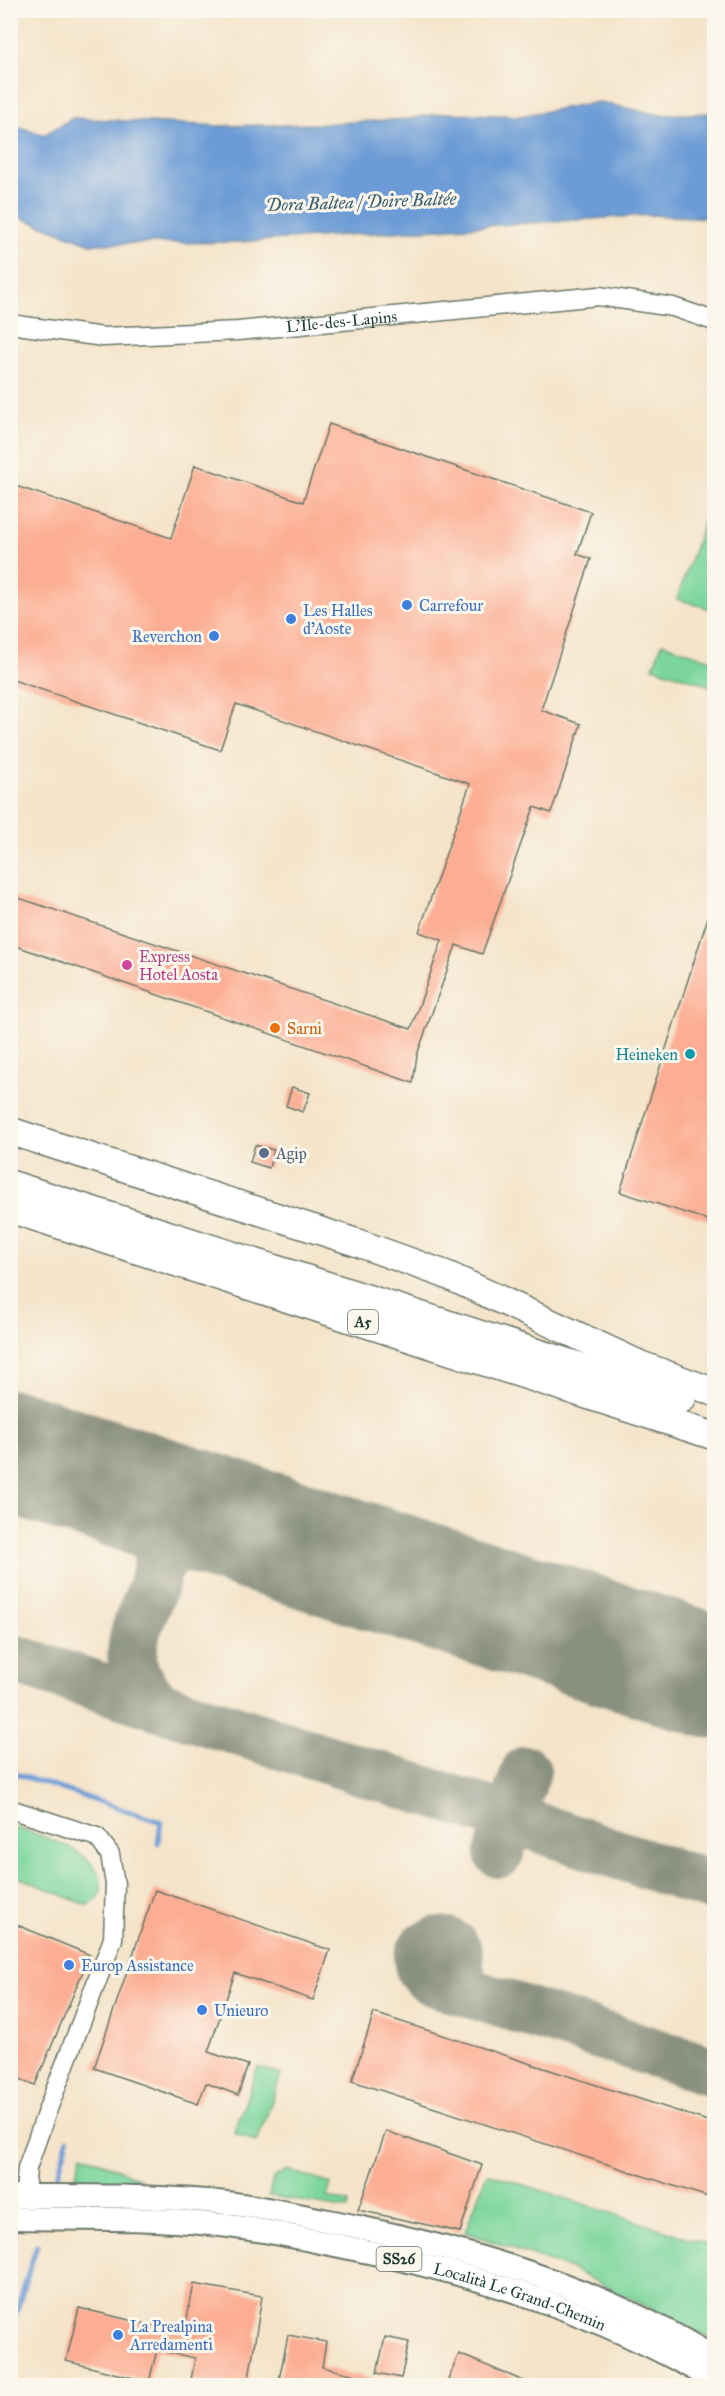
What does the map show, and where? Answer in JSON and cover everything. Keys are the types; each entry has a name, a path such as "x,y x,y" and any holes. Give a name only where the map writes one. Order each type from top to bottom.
{"highway":[{"path":"10,1131 358,1243 447,1275 641,1365 714,1392"},
{"name":"A5","path":"10,1184 714,1409"},
{"name":"A5","path":"10,1209 714,1436"}],"main road":[{"name":"SS26","path":"18,2196 65,2208"},
{"name":"Località Le Grand-Chemin","path":"65,2208 209,2201 286,2212 383,2233 528,2271 609,2301 714,2358"},
{"name":"SS26","path":"10,2218 65,2208"},
{"name":"Località Le Grand-Chemin","path":"65,2208 270,2232 430,2266 533,2296 593,2319 663,2349 714,2380"}],"street":[{"name":"L'Île-des-Lapins","path":"10,324 103,337 238,331 599,296 673,308 714,321"},
{"name":"L'Île-des-Lapins","path":"673,308 714,306"},
{"path":"10,1809 97,1837 110,1854 115,1884 113,1939 38,2135 18,2196"}],"green space":[{"path":"714,492 714,518 706,540 707,557 714,580 714,610 677,599"},
{"path":"662,643 714,661 714,687 653,667"},
{"path":"11,1826 53,1840 82,1855 93,1865 99,1876 101,1890 98,1898 86,1905 11,1874"},
{"path":"258,2067 281,2075 257,2142 234,2133"},
{"path":"82,2154 141,2179 135,2183 73,2184"},
{"path":"287,2170 331,2184 327,2197 349,2203 348,2209 269,2196 273,2178"},
{"path":"487,2173 714,2246 714,2340 573,2270 465,2232"}],"water":[{"name":"Dora Baltea / Doire Baltée","path":"598,102 660,115 714,113 714,218 650,215 240,242 91,244 11,214 11,124 44,135 73,118 220,126 320,124 408,119 445,113 520,116"}],"building":[{"name":"Les Halles d'Aoste","path":"329,424 591,512 577,554 591,559 541,710 581,724 551,813 534,807 482,954 456,945 417,1055 413,1083 10,944 10,895 411,1029 442,940 419,932 470,784 236,704 220,750 10,679 10,484 171,538 195,465 303,502"},
{"name":"Heineken","path":"711,908 714,909 714,1222 620,1192"},
{"path":"292,1087 310,1093 303,1112 286,1106"},
{"path":"255,1145 274,1150 269,1168 250,1162"},
{"path":"155,1890 330,1950 313,2000 235,1973 208,2052 248,2065 238,2095 206,2083 198,2104 94,2068"},
{"path":"10,1922 90,1955 35,2085 10,2075"},
{"path":"374,2013 714,2123 714,2199 352,2081"},
{"path":"386,2131 482,2165 460,2232 358,2210"},
{"path":"194,2284 262,2296 248,2385 214,2385 191,2380 195,2358 157,2350 149,2382 66,2361 79,2308 184,2333"},
{"path":"288,2335 326,2342 322,2367 377,2380 376,2385 278,2385"},
{"path":"385,2337 409,2342 401,2378 377,2373"},
{"path":"459,2354 533,2385 446,2385"}],"waterway":[{"path":"10,1772 161,1822 158,1843"},
{"path":"56,2182 68,2139"},
{"path":"10,2332 37,2245"}],"taxiway":[{"path":"100,1480 139,1510 155,1535 159,1555 156,1574 136,1630 132,1649 137,1679 156,1703"},
{"path":"158,1568 179,1545 201,1534 257,1530"},
{"path":"10,1658 510,1818 714,1887"},
{"path":"499,1853 526,1771"},
{"path":"476,1995 467,1988 462,1980 455,1948 449,1943 438,1941 423,1948 419,1958 420,1967 424,1975 433,1981 714,2072"}],"runway":[{"path":"10,1451 714,1677"}],"place":[{"name":"Carrefour","path":"407,605"},
{"name":"Les Halles d'Aoste","path":"291,619"},
{"name":"Reverchon","path":"214,636"},
{"name":"Express Hotel Aosta","path":"127,965"},
{"name":"Sarni","path":"275,1028"},
{"name":"Heineken","path":"690,1054"},
{"name":"Agip","path":"264,1153"},
{"name":"Europ Assistance","path":"69,1965"},
{"name":"Unieuro","path":"202,2010"},
{"name":"La Prealpina Arredamenti","path":"118,2335"}]}
